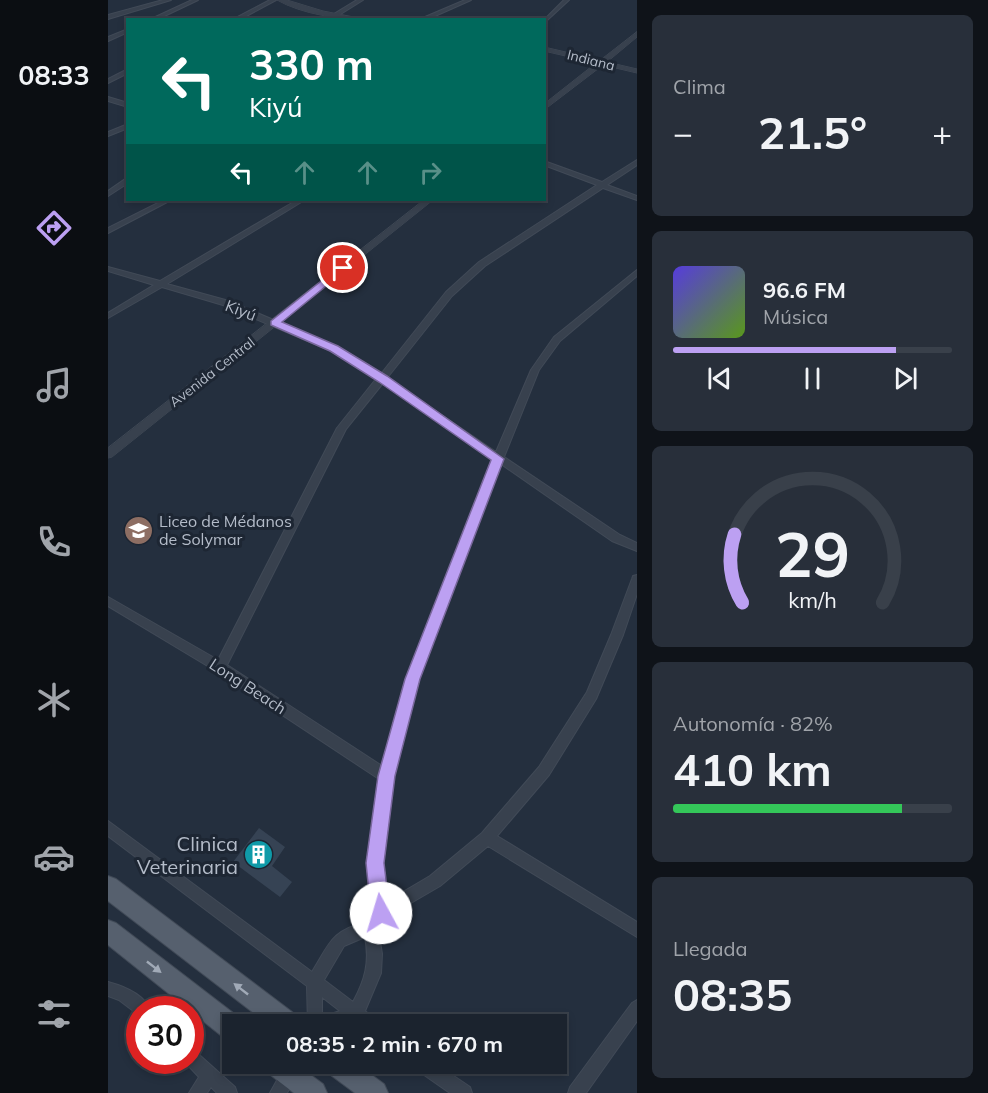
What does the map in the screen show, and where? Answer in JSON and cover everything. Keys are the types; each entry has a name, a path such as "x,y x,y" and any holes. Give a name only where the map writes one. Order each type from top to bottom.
{"main road":[{"path":"108,887 274,1014"},
{"path":"108,931 222,1021"},
{"path":"286,1074 314,1093"},
{"path":"350,1074 375,1093"}],"street":[{"path":"108,17 169,0"},
{"path":"156,18 196,0"},
{"path":"238,18 274,0"},
{"path":"280,0 353,18"},
{"path":"329,18 361,0"},
{"path":"425,18 469,0"},
{"path":"546,20 567,0"},
{"path":"108,29 126,37"},
{"path":"108,39 126,31"},
{"path":"546,106 637,34"},
{"name":"Indiana","path":"546,49 637,71"},
{"path":"108,81 126,72"},
{"path":"108,99 126,104"},
{"path":"108,134 126,127"},
{"path":"220,667 342,428 449,294 482,264 637,162"},
{"path":"546,164 606,184 637,198"},
{"path":"108,194 126,180"},
{"path":"108,231 166,201"},
{"path":"108,316 299,201"},
{"name":"Avenida Central","path":"108,454 428,201"},
{"name":"Kiyú","path":"108,269 226,303 334,349 383,379 616,538 637,547"},
{"path":"381,913 375,863 386,776 412,679 498,459 535,370 557,339 637,272"},
{"path":"315,1014 314,982 339,941 356,932 371,928 381,913 435,881 487,838 544,771 592,695 617,636 637,579"},
{"name":"Long Beach","path":"108,601 220,667 386,776"},
{"path":"108,828 355,1013 374,977 376,952 371,928"},
{"path":"487,838 637,930"},
{"path":"108,989 126,996"},
{"path":"576,1093 637,1008"},
{"path":"204,1071 229,1093"},
{"path":"437,1074 464,1093"},
{"path":"197,1093 209,1076"}],"building":[{"name":"Clinica Veterinaria","path":"259,828 285,847 272,866 292,882 280,897 233,862"}],"place":[{"name":"Liceo de Médanos de Solymar","path":"138,530"},
{"name":"Clinica Veterinaria","path":"259,855"}],"route":[{"path":"343,268 275,323 334,349 383,379 498,459 412,679 386,776 375,863 381,913"}]}
